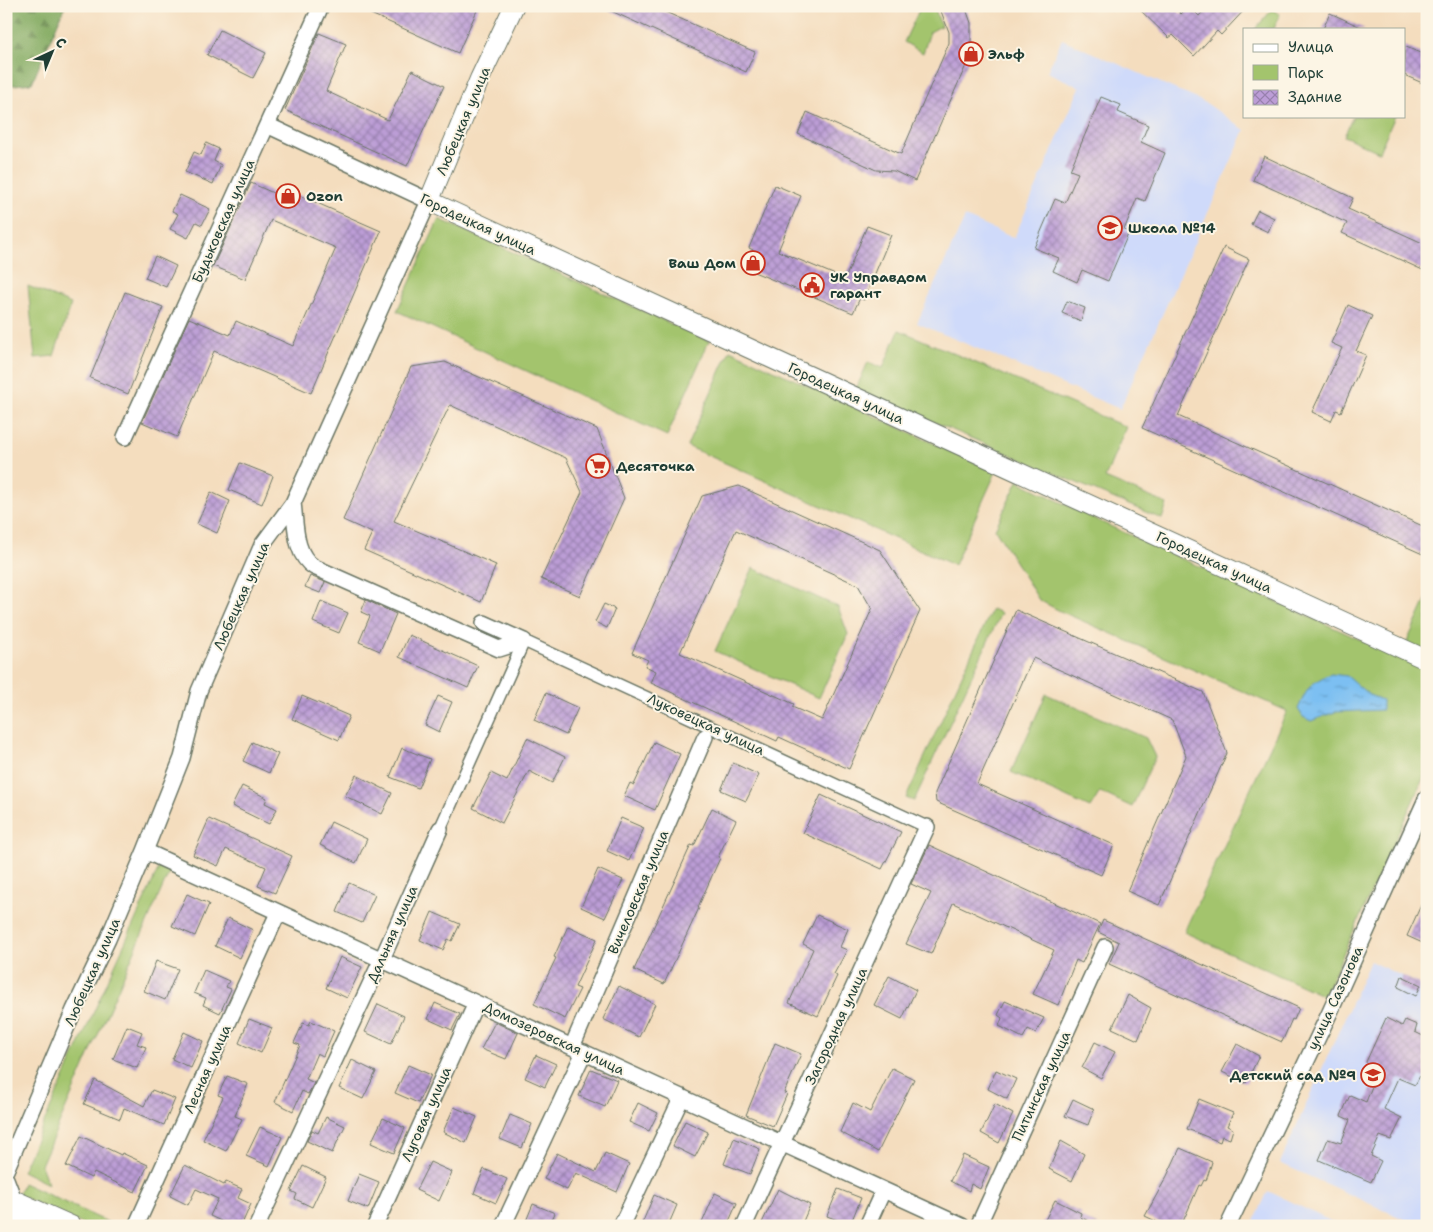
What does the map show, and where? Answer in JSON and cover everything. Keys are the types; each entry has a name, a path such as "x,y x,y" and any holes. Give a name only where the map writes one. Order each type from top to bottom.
{"street":[{"name":"Будьковская улица","path":"125,437 320,6"},
{"name":"Любецкая улица","path":"6,1170 74,1010 108,939 146,851 182,758 199,691 262,545 292,503 428,201 480,78 514,6"},
{"name":"Городецкая улица","path":"267,125 428,201 1427,660"},
{"path":"292,503 300,549 306,561 314,567 499,649 524,641"},
{"name":"Луковецкая улица","path":"484,623 927,826"},
{"name":"Дальняя улица","path":"257,1226 382,958 524,641"},
{"name":"Вичеловская улица","path":"502,1226 578,1049 705,737"},
{"name":"улица Сазонова","path":"1228,1226 1330,1012 1427,797"},
{"name":"Загородная улица","path":"744,1226 927,826"},
{"name":"Домозеровская улица","path":"146,851 962,1226"},
{"name":"Лесная улица","path":"136,1226 278,913"},
{"name":"Питинская улица","path":"978,1226 1105,946"},
{"name":"Луговая улица","path":"375,1226 476,1003"},
{"path":"621,1226 682,1097"},
{"path":"6,1179 10,1208 29,1226"},
{"path":"867,1226 884,1191"},
{"path":"10,1208 72,1226"}],"shaded area":[{"name":"Школа №14","path":"1062,39 1206,103 1245,130 1120,409 917,323 965,217 1014,238 1080,87 1047,72"},
{"name":"Детский сад №9","path":"1370,961 1427,988 1427,1226 1419,1226 1280,1163"},
{"path":"1268,1191 1341,1226 1252,1226"}],"green space":[{"path":"6,6 65,6 32,83 6,86"},
{"path":"921,6 934,6 941,26 930,32 923,53 904,42"},
{"path":"1272,10 1280,14 1274,28 1256,28"},
{"path":"1352,118 1394,118 1379,152 1344,136"},
{"path":"439,219 709,341 667,436 397,311"},
{"path":"28,286 71,304 54,356 35,358"},
{"path":"899,330 1126,427 1105,478 1167,504 1162,519 856,389 868,362 883,368"},
{"path":"730,350 996,472 954,565 687,446"},
{"path":"1018,481 1101,522 1427,670 1427,770 1324,996 1184,932 1287,711 1039,600 995,529"},
{"path":"753,568 838,607 848,634 819,698 715,651"},
{"path":"1427,598 1427,653 1406,644"},
{"path":"992,609 1001,613 914,801 906,798"},
{"path":"1046,694 1146,738 1155,757 1132,807 1100,792 1090,808 1011,772"},
{"path":"161,863 171,868 41,1165 48,1184 22,1171"},
{"path":"23,1183 116,1226 87,1226 18,1195"}],"water":[{"path":"1331,674 1347,676 1369,695 1382,700 1382,710 1335,712 1311,721 1303,717 1298,709 1307,691 1318,680"}],"building":[{"path":"353,6 433,6 442,10 444,6 479,6 458,53"},
{"path":"600,6 652,6 755,52 746,72"},
{"path":"939,6 965,6 971,23 971,54 915,181 894,171 876,170 798,134 807,112 901,154 949,43 949,32"},
{"path":"1136,6 1173,6 1181,14 1189,6 1199,16 1208,6 1248,6 1221,35 1217,31 1194,56 1173,35 1169,38"},
{"path":"1330,13 1363,28 1323,28"},
{"path":"220,30 266,53 253,78 207,55"},
{"path":"319,33 346,44 326,91 388,120 412,70 444,86 407,166 285,110"},
{"path":"1406,47 1427,56 1427,85 1406,76"},
{"path":"1101,97 1121,105 1118,112 1148,125 1141,142 1165,153 1145,201 1137,198 1124,230 1129,232 1108,281 1082,270 1077,282 1053,271 1059,258 1034,248 1055,199 1065,203 1078,173 1070,170"},
{"path":"206,143 219,149 214,161 221,165 213,184 185,172 194,152 201,155"},
{"path":"1264,156 1353,198 1348,209 1427,245 1427,272 1342,233 1347,223 1253,180"},
{"path":"251,183 282,197 285,189 381,231 311,393 214,351 177,437 142,422 189,318 230,335 236,321 293,346 336,248 271,220 245,279 213,266"},
{"path":"775,185 801,196 778,251 845,279 867,226 891,235 864,300 860,298 853,313 754,272 757,264 748,261 753,250 749,248"},
{"path":"180,195 210,209 202,225 196,222 188,238 170,229 178,214 172,211"},
{"path":"1258,210 1274,218 1268,232 1251,224"},
{"path":"1224,247 1249,259 1178,416 1427,528 1427,556 1142,428"},
{"path":"155,256 176,266 166,287 145,278"},
{"path":"125,292 163,307 128,394 90,378"},
{"path":"1067,301 1085,308 1081,321 1062,313"},
{"path":"1348,305 1372,316 1356,351 1366,355 1341,412 1336,410 1331,421 1312,412 1342,348 1331,343"},
{"path":"445,362 597,429 624,498 580,596 541,579 582,492 566,458 450,405 394,521 496,565 481,602 364,550 372,533 343,520 411,367"},
{"path":"240,463 273,476 262,504 229,490"},
{"path":"739,486 880,550 920,611 849,769 779,737 777,741 651,683 656,671 645,666 648,660 632,653 702,496","holes":["736,530 858,585 872,609 822,720 792,707 794,704 680,653"]},
{"path":"211,492 230,501 217,533 197,524"},
{"path":"310,576 325,582 320,593 305,587"},
{"path":"366,600 396,614 380,651 359,642 370,616 361,612"},
{"path":"321,601 348,613 339,633 313,622"},
{"path":"604,604 615,609 607,628 595,622"},
{"path":"1016,610 1203,692 1227,753 1159,905 1127,891 1186,756 1172,720 1033,658 977,784 1114,845 1101,875 936,802 935,793"},
{"path":"409,635 478,666 468,688 399,657"},
{"path":"546,693 578,708 566,735 534,720"},
{"path":"302,696 349,716 339,740 292,719"},
{"path":"438,696 452,702 439,732 425,725"},
{"path":"527,738 565,757 552,783 529,771 502,823 473,808 491,773 507,781"},
{"path":"252,742 278,754 269,773 243,761"},
{"path":"654,742 680,754 655,810 624,796 630,783 634,785"},
{"path":"402,748 430,759 418,788 390,777"},
{"path":"733,763 759,775 746,801 721,790"},
{"path":"356,775 392,793 382,814 345,796"},
{"path":"242,786 267,798 265,803 277,809 269,824 232,806"},
{"path":"821,795 901,832 882,869 803,833"},
{"path":"712,808 736,820 718,857 720,858 699,908 664,984 634,970 691,845 694,846"},
{"path":"621,818 644,828 629,861 607,851"},
{"path":"209,819 292,856 275,893 258,886 266,867 226,849 218,866 193,855"},
{"path":"331,822 367,839 356,863 320,845"},
{"path":"929,845 1100,924 1082,963 1076,960 1058,1005 1033,994 1054,950 953,903 931,954 906,944 931,893 911,884"},
{"path":"598,869 623,880 605,918 581,907"},
{"path":"349,883 375,895 362,923 337,912"},
{"path":"1427,892 1427,945 1407,936"},
{"path":"187,894 209,904 195,936 172,926"},
{"path":"432,912 460,924 452,941 448,939 443,950 420,940"},
{"path":"817,915 848,929 840,947 847,950 834,974 837,976 818,1016 789,1003 813,949 803,944"},
{"path":"228,918 253,930 240,958 215,946"},
{"path":"1103,920 1299,1008 1282,1042 1109,964 1119,942 1098,932"},
{"path":"568,926 597,939 575,987 580,989 565,1019 534,1004 556,958 554,957"},
{"path":"340,957 362,967 347,998 326,988"},
{"path":"156,961 178,969 165,1000 144,991"},
{"path":"204,970 229,981 226,987 231,989 220,1013 203,1005 206,998 194,993"},
{"path":"889,976 916,990 902,1019 874,1005"},
{"path":"1402,976 1421,985 1416,996 1398,987"},
{"path":"619,986 655,1004 639,1037 603,1019"},
{"path":"1128,995 1151,1008 1138,1040 1112,1028"},
{"path":"1005,1001 1044,1018 1036,1033 1028,1029 1023,1038 999,1026 1002,1018 998,1015"},
{"path":"435,1003 460,1014 452,1030 428,1019"},
{"path":"378,1004 404,1016 391,1044 365,1032"},
{"path":"1386,1018 1402,1026 1405,1020 1417,1025 1415,1032 1427,1038 1427,1079 1420,1076 1415,1085 1398,1078 1384,1109 1402,1118 1391,1140 1380,1136 1371,1156 1381,1161 1371,1182 1319,1160 1328,1139 1341,1143 1350,1120 1341,1116 1350,1095 1366,1102 1374,1081 1366,1062"},
{"path":"249,1019 272,1028 261,1053 239,1043"},
{"path":"311,1021 334,1031 323,1056 317,1053 306,1079 314,1083 308,1094 302,1091 293,1111 275,1102 300,1045 294,1043 303,1023 309,1025"},
{"path":"495,1022 518,1033 506,1059 481,1049"},
{"path":"127,1026 142,1032 137,1044 146,1047 137,1068 113,1059"},
{"path":"184,1032 203,1041 191,1068 172,1059"},
{"path":"1095,1042 1115,1052 1101,1078 1082,1068"},
{"path":"775,1043 801,1054 784,1093 787,1094 773,1126 746,1115"},
{"path":"1237,1044 1259,1056 1246,1083 1222,1072"},
{"path":"536,1055 556,1064 545,1087 525,1078"},
{"path":"352,1060 376,1072 363,1099 339,1088"},
{"path":"408,1065 431,1075 418,1103 395,1093"},
{"path":"892,1068 914,1079 878,1152 840,1132 853,1103 870,1112"},
{"path":"591,1069 617,1080 605,1107 579,1096"},
{"path":"996,1070 1016,1079 1007,1099 988,1089"},
{"path":"227,1076 248,1084 235,1116 242,1119 226,1151 203,1140 223,1097 218,1095"},
{"path":"95,1080 144,1106 152,1090 175,1099 164,1125 124,1108 120,1119 84,1104"},
{"path":"1073,1099 1094,1109 1088,1125 1065,1116"},
{"path":"1199,1099 1233,1113 1227,1126 1233,1129 1230,1139 1222,1136 1220,1142 1187,1129"},
{"path":"638,1103 658,1113 649,1131 629,1122"},
{"path":"995,1104 1013,1114 999,1143 981,1133"},
{"path":"454,1107 477,1117 466,1143 443,1132"},
{"path":"510,1115 532,1124 522,1148 500,1139"},
{"path":"326,1117 345,1126 332,1153 307,1141 312,1130 318,1133"},
{"path":"383,1118 405,1128 394,1153 371,1143"},
{"path":"685,1121 708,1132 695,1157 673,1146"},
{"path":"260,1127 282,1137 269,1166 246,1156"},
{"path":"81,1136 121,1155 122,1153 148,1165 135,1192 94,1172 91,1178 66,1166"},
{"path":"734,1138 760,1149 750,1174 724,1164"},
{"path":"1061,1141 1084,1154 1072,1181 1049,1169"},
{"path":"1180,1148 1212,1162 1206,1181 1204,1180 1201,1186 1199,1185 1181,1226 1166,1226 1145,1216"},
{"path":"557,1153 596,1172 605,1153 629,1164 617,1192 576,1173 567,1190 544,1179"},
{"path":"963,1155 989,1167 980,1189 971,1184 969,1191 950,1181"},
{"path":"430,1162 452,1172 439,1201 416,1190"},
{"path":"185,1165 224,1185 226,1182 242,1189 238,1198 251,1204 241,1226 232,1226 210,1216 218,1199 196,1189 188,1205 170,1196"},
{"path":"303,1166 326,1177 312,1207 295,1199 297,1194 291,1191"},
{"path":"484,1169 507,1179 496,1203 474,1193"},
{"path":"359,1174 379,1182 368,1209 348,1201"},
{"path":"778,1189 810,1205 801,1226 768,1226 762,1223"},
{"path":"838,1189 861,1198 850,1225 827,1216"},
{"path":"715,1193 737,1203 727,1226 708,1226 702,1223"},
{"path":"654,1195 677,1205 668,1226 641,1226"},
{"path":"1055,1200 1081,1213 1080,1217 1099,1226 1042,1226"},
{"path":"533,1204 555,1213 549,1226 524,1226"}],"place":[{"name":"Эльф","path":"971,54"},
{"name":"Ozon","path":"288,196"},
{"name":"Школа №14","path":"1110,228"},
{"name":"Ваш Дом","path":"753,263"},
{"name":"УК Управдом гарант","path":"812,285"},
{"name":"Десяточка","path":"598,466"},
{"name":"Детский сад №9","path":"1373,1075"}]}
